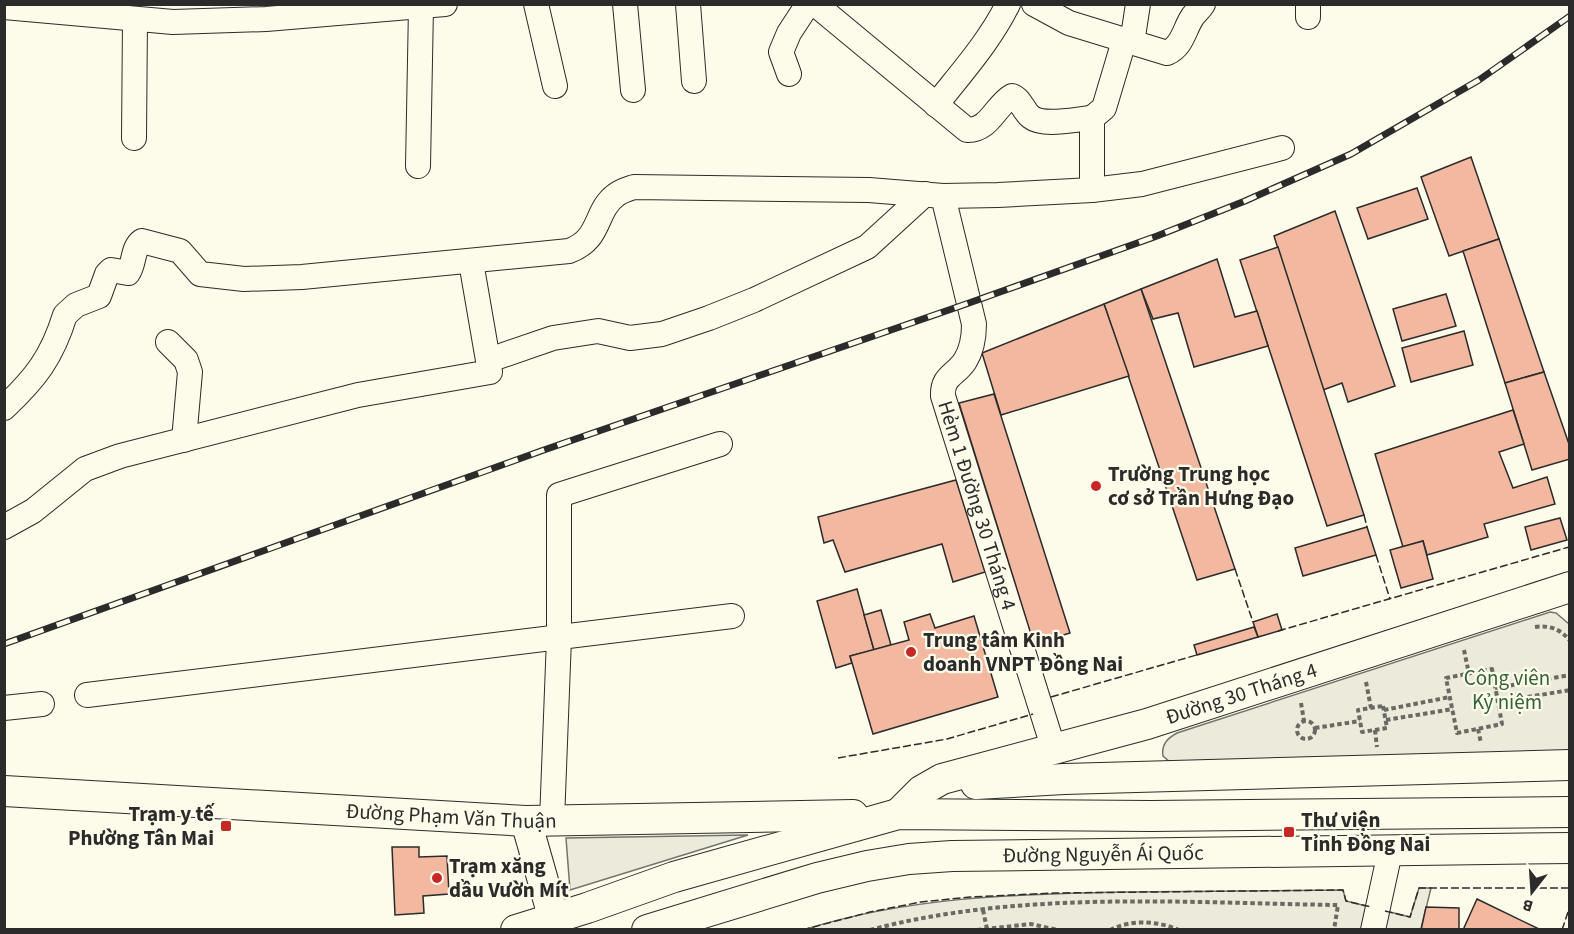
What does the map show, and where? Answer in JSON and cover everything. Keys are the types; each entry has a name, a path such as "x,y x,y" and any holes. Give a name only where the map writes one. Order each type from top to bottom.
{"main road":[{"name":"Đường 30 Tháng 4","path":"905,806 942,779 1147,724 1569,587"},
{"path":"1054,750 1064,779"},
{"name":"Đường Nguyễn Ái Quốc","path":"516,930 559,926 587,908 674,877 905,806 942,789 1064,779 1569,765"},
{"name":"Đường Phạm Văn Thuận","path":"4,791 539,821 905,806"},
{"name":"Đường Nguyễn Ái Quốc","path":"905,806 1151,816 1569,812"},
{"path":"539,821 559,926"},
{"name":"Đường Nguyễn Ái Quốc","path":"647,930 817,878 909,859 952,856 1569,848"}],"street":[{"path":"4,7 135,19 174,13 266,20 445,4"},
{"path":"536,4 555,86"},
{"path":"625,4 633,90"},
{"path":"688,4 694,81"},
{"path":"789,74 781,52 789,33 808,4"},
{"path":"815,4 967,130 976,130 986,124 1012,96 1016,97 1030,116 1045,123 1092,118 1104,108 1128,42 1138,4"},
{"path":"936,105 987,39 1008,4"},
{"path":"1034,4 1069,23 1128,42 1170,52 1179,43 1203,4"},
{"path":"410,7 418,166"},
{"path":"134,138 135,19"},
{"path":"1092,118 1092,190"},
{"path":"4,408 29,384 48,359 65,315 76,305 99,296 107,274 111,270 128,273 133,266 136,246 141,241 153,242 180,251 200,274 244,279 302,277 558,253 579,247 591,237 609,203 616,195 634,187 869,190 934,195 998,195 1092,190 1142,184 1282,148"},
{"path":"489,360 553,338 598,331 630,338 662,334 709,318 754,300 867,247 934,195"},
{"name":"Hẻm 1 Đường 30 Tháng 4","path":"934,195 974,324 974,335 966,360 946,380 943,396 1054,750"},
{"path":"4,527 33,511 85,470 143,449 358,396 490,372 471,262"},
{"path":"168,342 186,360 190,372 191,384 184,440"},
{"path":"539,821 559,638 559,495 720,444"},
{"path":"87,695 732,616"},
{"path":"4,708 42,704"},
{"path":"1373,930 1390,852"}],"path":[{"path":"1528,628 1546,626 1560,631 1569,641"},
{"path":"1453,653 1474,646"},
{"path":"1464,650 1469,674"},
{"path":"1491,669 1502,724 1457,733 1446,678 1469,674 1491,669"},
{"path":"1495,688 1569,675"},
{"path":"1371,708 1366,682 1377,678"},
{"path":"1498,702 1569,690"},
{"path":"1384,710 1450,697"},
{"path":"1304,721 1301,703 1312,700"},
{"path":"1383,706 1387,728 1362,732 1359,710 1371,708 1383,706"},
{"path":"1386,720 1453,709"},
{"path":"1304,721 1310,722 1315,728 1315,734 1310,738 1302,739 1297,733 1297,728 1304,721"},
{"path":"1315,728 1360,721"},
{"path":"1478,729 1481,748"},
{"path":"1375,730 1378,752"},
{"path":"870,930 935,915 1096,902 1338,904 1334,930"},
{"path":"983,910 987,928"},
{"path":"1110,930 1124,925 1147,922 1179,930"},
{"path":"1030,930 1031,924"},
{"path":"977,930 1031,924 1058,930"},
{"path":"1264,930 1282,930"}],"green space":[{"name":"Công viên Kỷ niệm","path":"1550,612 1556,613 1569,624 1569,750 1170,762 1163,756 1166,742 1177,733"},
{"path":"748,835 570,890 566,838"},
{"path":"1419,888 1431,888 1421,929 803,930 882,910 922,904 1002,896 1083,893 1343,890 1346,901 1410,917"}],"building":[{"path":"1471,157 1499,239 1449,256 1421,177"},
{"path":"1417,188 1428,219 1368,239 1357,208"},
{"path":"1335,211 1395,386 1348,402 1342,383 1323,390 1274,236"},
{"path":"1499,239 1544,372 1505,383 1463,251"},
{"path":"1278,247 1364,515 1327,526 1240,260"},
{"path":"1217,259 1235,317 1257,311 1268,346 1194,367 1178,313 1153,319 1141,289"},
{"path":"1141,289 1235,569 1197,580 1104,304"},
{"path":"1446,294 1456,326 1402,341 1393,309"},
{"path":"1104,304 1129,376 1001,415 982,353"},
{"path":"1464,331 1473,365 1411,382 1402,348"},
{"path":"1544,372 1570,447 1570,459 1532,470 1505,383"},
{"path":"994,394 1070,633 1034,644 959,403"},
{"path":"1513,410 1524,444 1499,452 1513,488 1547,477 1555,504 1484,524 1488,537 1427,555 1423,541 1403,547 1375,454"},
{"path":"956,480 985,572 953,582 942,544 845,572 833,540 824,543 818,517"},
{"path":"1560,518 1567,540 1531,550 1525,527"},
{"path":"1367,527 1376,555 1303,576 1295,548"},
{"path":"1423,541 1433,579 1401,588 1390,550"},
{"path":"857,589 874,650 850,656 852,663 836,668 817,601"},
{"path":"881,610 891,645 874,650 864,615"},
{"path":"930,614 935,628 974,616 998,697 873,734 850,656 909,640 904,622"},
{"path":"1277,614 1282,630 1258,637 1253,622"},
{"path":"1254,627 1258,637 1197,655 1194,645"},
{"path":"392,847 419,847 419,857 447,856 449,894 423,896 424,913 395,915"},
{"path":"1477,899 1541,930 1463,930"},
{"path":"1426,907 1459,908 1459,930 1421,930"}],"railway":[{"path":"4,644 541,451 1157,236 1245,201 1351,154 1479,80 1570,16"}],"fence":[{"path":"1364,515 1367,527"},
{"path":"1278,631 1569,547"},
{"path":"1376,555 1390,599"},
{"path":"1235,569 1253,622"},
{"path":"1051,697 1200,654"},
{"path":"838,758 947,739 1033,714"},
{"path":"1385,911 1410,917 1419,888 1570,888"},
{"path":"802,930 870,912 921,902 1055,893 1343,890 1346,901 1371,907"},
{"path":"1562,930 1570,906"}],"place":[{"name":"Trường Trung học cơ sở Trần Hưng Đạo","path":"1096,486"},
{"name":"Trung tâm Kinh doanh VNPT Đồng Nai","path":"911,652"},
{"name":"Trạm y tế Phường Tân Mai","path":"226,826"},
{"name":"Thư viện Tỉnh Đồng Nai","path":"1289,832"},
{"name":"Trạm xăng dầu Vườn Mít","path":"437,878"}]}
